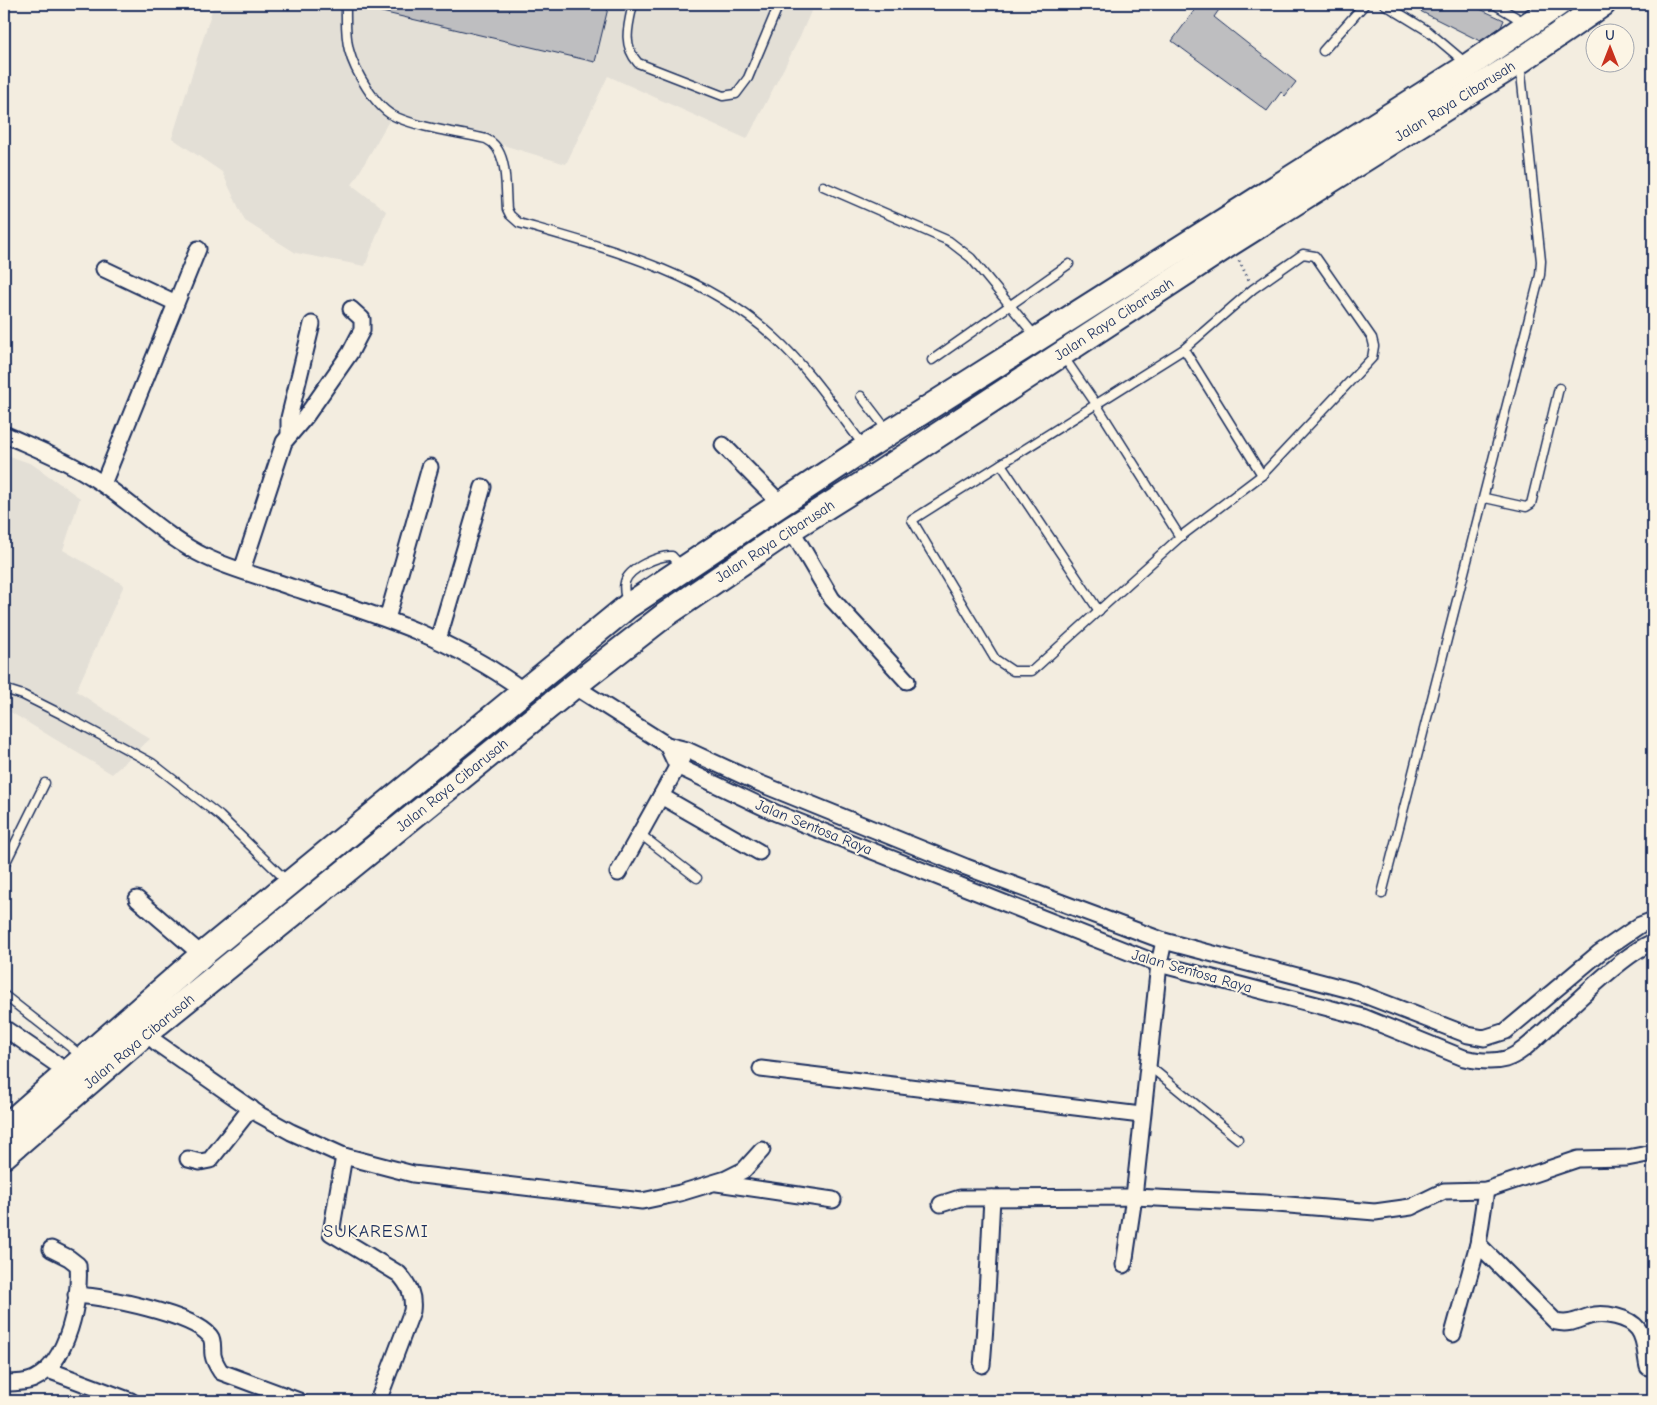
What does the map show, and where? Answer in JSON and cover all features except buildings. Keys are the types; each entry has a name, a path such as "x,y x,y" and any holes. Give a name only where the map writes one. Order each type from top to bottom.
{"main road":[{"name":"Jalan Raya Cibarusah","path":"4,1128 202,955 628,606 865,448 1468,66 1558,4"},
{"name":"Jalan Raya Cibarusah","path":"4,1156 146,1033 574,686 665,615 791,529 1231,242 1520,61 1603,4"}],"street":[{"path":"102,484 198,249"},
{"path":"104,269 176,303"},
{"path":"242,570 280,450 289,433 306,416 350,353 362,330 362,319 351,309"},
{"path":"289,433 289,418 312,324"},
{"path":"4,434 76,466 168,535 205,556 387,619 438,640 477,659 524,691"},
{"path":"723,444 781,504"},
{"path":"387,619 430,468"},
{"path":"438,640 483,487"},
{"path":"791,529 832,599 907,681"},
{"name":"Jalan Sentosa Raya","path":"574,686 667,745 687,750 754,781 966,867 1164,941 1354,991 1468,1035 1484,1038 1506,1031 1599,953 1640,925 1653,920"},
{"path":"667,745 677,766"},
{"path":"618,873 687,750"},
{"name":"Jalan Sentosa Raya","path":"677,766 776,813 1159,964 1363,1017 1464,1058 1493,1062 1513,1056 1614,969 1653,942"},
{"path":"661,796 759,852"},
{"path":"137,900 202,955"},
{"path":"1124,1265 1134,1197 1159,964 1164,941"},
{"path":"4,1028 76,1065"},
{"path":"146,1033 157,1043 251,1108 291,1132 344,1156 413,1174 642,1201 716,1183 744,1170 762,1150"},
{"path":"762,1069 1142,1115"},
{"path":"188,1159 200,1162 210,1160 251,1108"},
{"path":"941,1204 960,1198 1134,1197 1264,1203 1375,1212 1411,1207 1444,1191 1486,1190 1578,1159 1627,1158 1653,1154"},
{"path":"344,1156 331,1233 399,1274 407,1283 412,1295 412,1311 378,1401"},
{"path":"716,1183 834,1200"},
{"path":"1453,1334 1478,1244 1486,1190"},
{"path":"982,1365 989,1274 992,1198"},
{"path":"1478,1244 1556,1322 1576,1323 1592,1315 1615,1316 1627,1320 1638,1329 1644,1342 1648,1367"},
{"path":"4,1383 34,1380 48,1370 68,1335 74,1313 78,1265 51,1249"},
{"path":"76,1295 145,1308 178,1318 206,1331 212,1338 215,1362 221,1372 299,1401"},
{"path":"48,1370 131,1401"}],"lane":[{"path":"346,4 349,51 378,105 396,117 414,123 486,138 494,142 500,151 507,209 510,215 519,223 606,247 678,275 707,290 757,323 777,339 816,383 865,448"},
{"path":"633,4 627,45 631,56 638,63 723,96 736,94 748,78 778,4"},
{"path":"1323,51 1365,4"},
{"path":"1384,4 1428,31 1468,66"},
{"path":"1494,4 1527,25"},
{"path":"1382,894 1485,498 1540,275 1541,261 1520,61"},
{"path":"823,186 949,241 971,258 1038,338"},
{"path":"1304,254 1315,256 1372,338 1374,346 1372,358 1262,475 1180,537 1032,671 1014,671 995,659 912,520 1184,349 1253,289 1304,254"},
{"path":"932,360 1069,264"},
{"path":"1184,349 1262,475"},
{"path":"1062,354 1180,537"},
{"path":"1485,498 1526,507 1532,504 1560,388"},
{"path":"861,396 889,433"},
{"path":"1001,464 1099,611"},
{"path":"4,689 54,710 152,763 220,816 290,884"},
{"path":"4,866 45,783"},
{"path":"640,834 696,878"},
{"path":"4,995 76,1065"},
{"path":"1147,1064 1238,1140"}],"path":[{"path":"1231,242 1253,289"}],"shaded area":[{"path":"214,4 814,4 800,37 747,139 608,76 566,164 394,112 352,185 386,211 365,266 296,253 245,221 222,172 172,138"},
{"path":"4,454 32,464 80,498 63,550 124,585 76,691 150,739 112,774 4,708"}],"district":[{"name":"SUKARESMI","path":"376,1231"}]}
